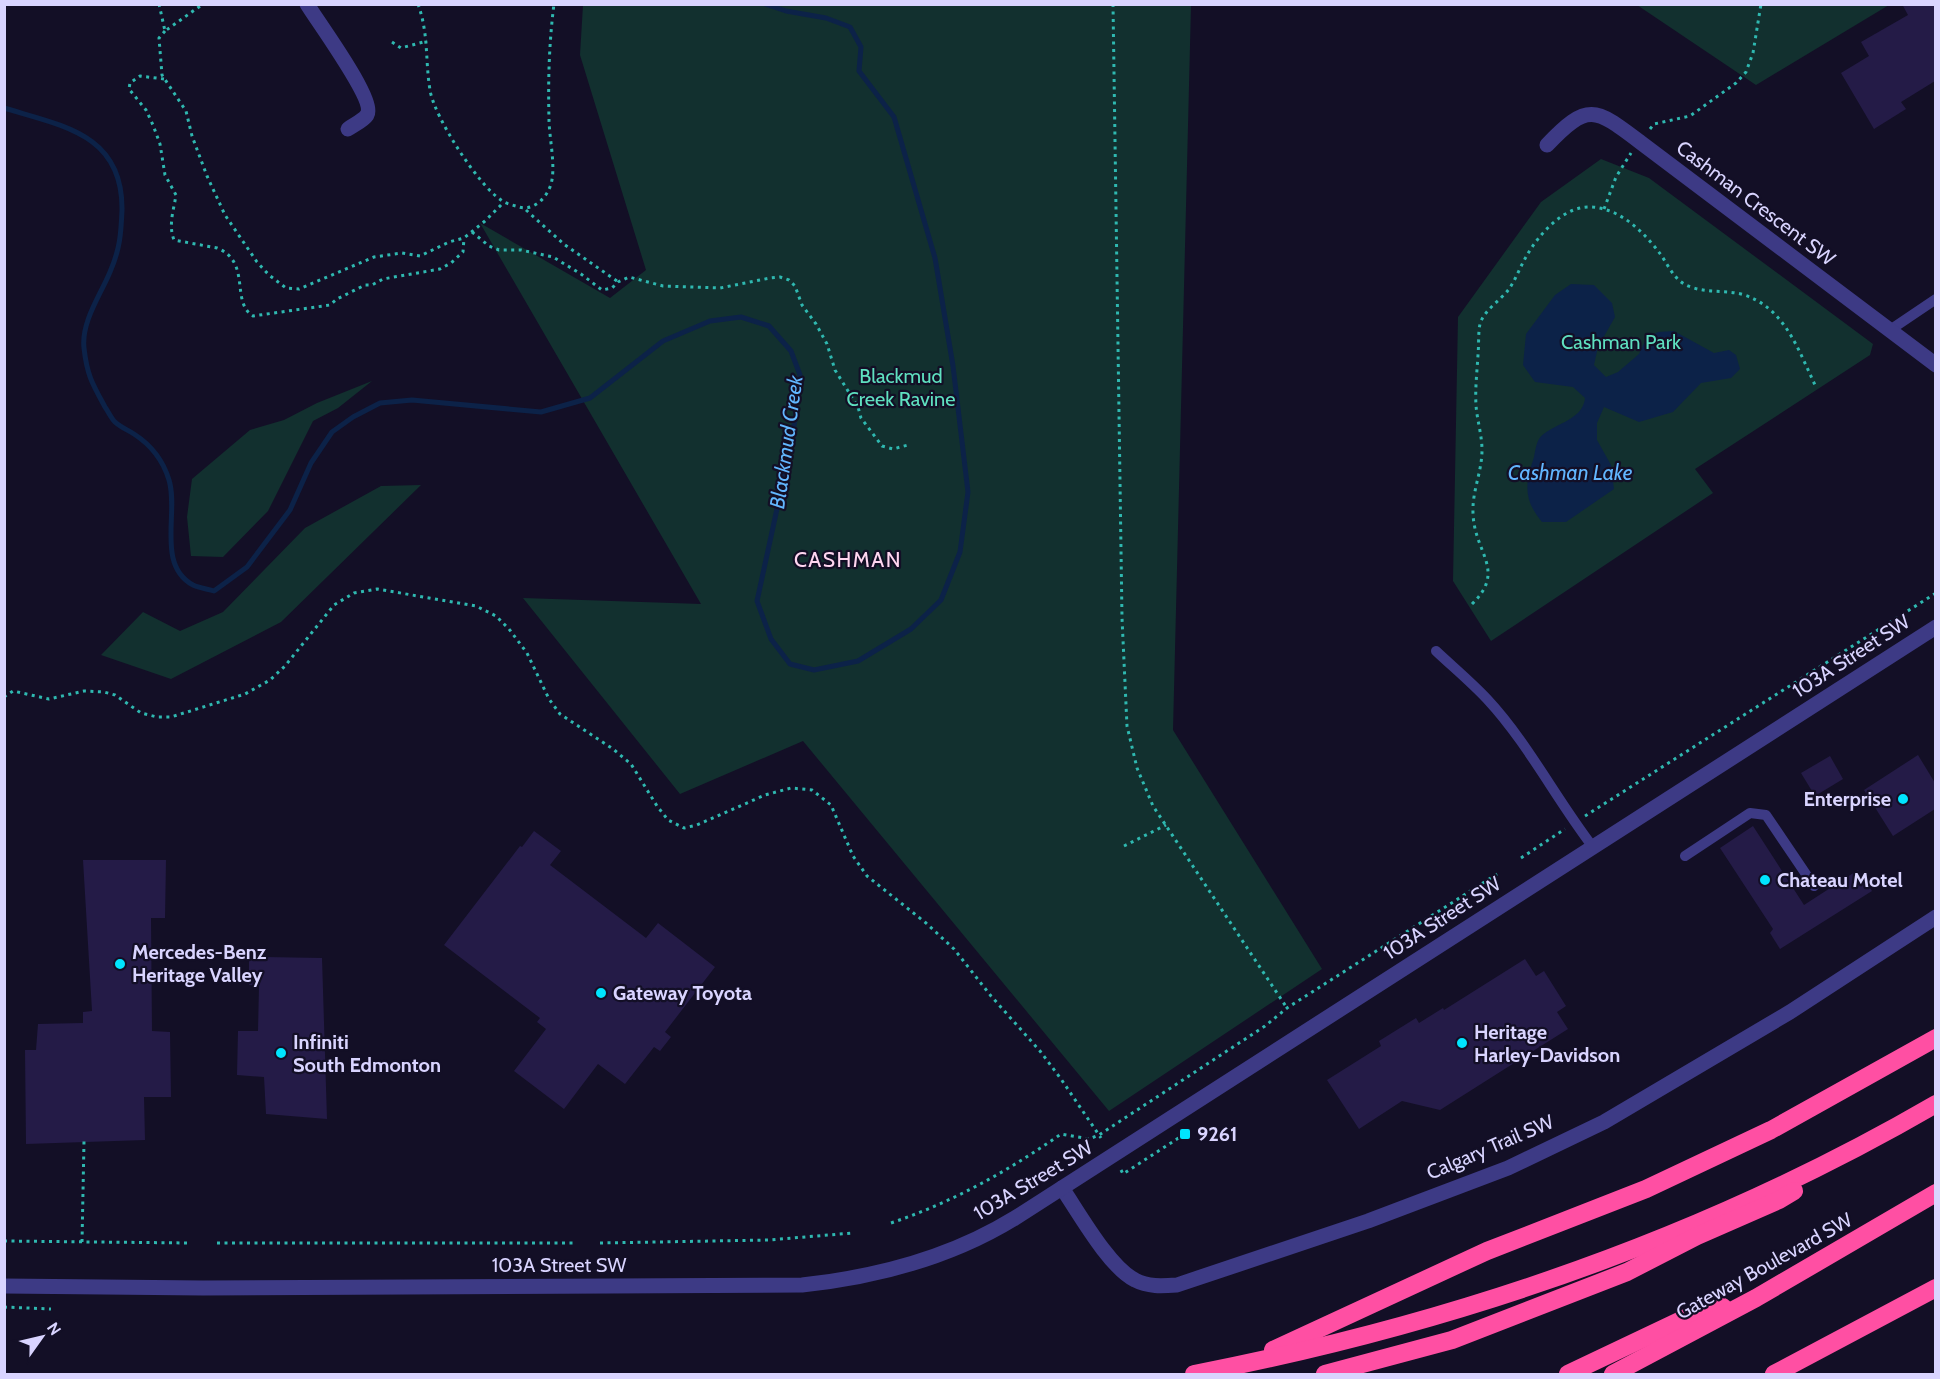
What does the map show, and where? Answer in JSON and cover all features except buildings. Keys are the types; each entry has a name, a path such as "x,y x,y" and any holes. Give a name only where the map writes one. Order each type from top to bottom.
{"highway":[{"path":"1238,1366 1487,1251 1646,1189 1772,1130 1935,1038"},
{"path":"1325,1374 1452,1340 1627,1272 1697,1236 1779,1200 1935,1104"},
{"path":"1194,1374 1375,1334 1467,1308 1555,1278 1668,1234 1775,1188 1903,1123"},
{"name":"Gateway Boulevard SW","path":"1613,1374 1756,1298 1935,1193"},
{"path":"1774,1374 1935,1288"},
{"path":"1568,1374 1688,1317 1756,1298"}],"street":[{"path":"307,4 367,100 369,109 367,116 348,129"},
{"name":"Cashman Crescent SW","path":"1547,145 1581,115 1604,117 1935,364"},
{"name":"103A Street SW","path":"4,1286 802,1285 862,1277 933,1258 994,1230 1062,1188 1935,627"},
{"name":"Calgary Trail SW","path":"1062,1188 1111,1260 1134,1280 1153,1286 1177,1286 1368,1221 1508,1168 1604,1122 1790,1012 1935,917"}],"lane":[{"path":"1890,330 1935,299"},
{"path":"1436,651 1488,700 1532,757 1593,847"},
{"path":"1685,856 1750,813 1766,815 1814,886"}],"path":[{"path":"159,4 165,31"},
{"path":"203,4 165,31 159,38 160,68 164,79 186,111 207,176 225,215 256,262 286,288 298,289 374,257 402,253 420,256 449,242 465,238 504,202"},
{"path":"418,4 424,20 433,104 442,122 474,171 495,195 504,202 524,208 532,208 542,200 550,188 552,177 549,52 554,4"},
{"path":"1113,4 1122,618 1127,726 1137,768 1153,806 1287,1008"},
{"path":"1646,133 1654,124 1690,116 1736,83 1746,72 1753,53 1761,4"},
{"path":"393,42 401,48 427,42"},
{"path":"164,79 140,76 130,83 129,89 146,110 153,125 160,144 165,175 176,195 172,206 171,234 174,240 223,250 237,267 244,308 253,316 330,305 365,285 372,285 383,279 440,269 463,252 465,238"},
{"path":"1604,209 1616,177 1629,156"},
{"path":"1472,604 1485,590 1488,576 1488,568 1475,534 1473,515 1473,497 1482,461 1476,405 1480,323 1508,291 1531,248 1550,226 1572,212 1592,207 1615,212 1634,226 1656,249 1670,271 1682,283 1702,290 1742,294 1774,312 1790,333 1815,386"},
{"path":"524,208 565,245 618,282"},
{"path":"472,232 489,246 499,250 521,250 553,257 602,290 612,288 629,277 663,286 720,288 770,278 780,277 789,280 795,286 802,305 827,344 835,370 858,407 861,418 882,446 893,449 908,445"},
{"path":"4,697 13,691 50,699 84,691 104,692 115,695 141,713 157,717 171,717 245,694 270,681 285,666 334,605 354,593 377,589 476,606 496,616 509,629 527,653 549,699 560,714 613,749 631,764 668,820 684,828 697,825 765,795 791,788 812,790 831,805 854,856 867,876 926,923 954,949 991,996 1040,1051 1100,1137"},
{"path":"1521,858 1935,593"},
{"path":"1124,846 1166,825"},
{"path":"891,1223 924,1212 957,1197 1024,1160 1061,1134 1089,1139 1100,1137 1265,1026 1287,1008 1497,874"},
{"path":"1121,1170 1123,1174 1180,1137"},
{"path":"82,1242 84,1141"},
{"path":"600,1243 769,1240 826,1237 852,1233"},
{"path":"4,1241 190,1243"},
{"path":"217,1243 574,1243"},
{"path":"4,1306 51,1309"}],"green space":[{"path":"1889,4 1756,85 1637,5"},
{"name":"Blackmud Creek Ravine","path":"583,5 1191,5 1173,730 1322,969 1109,1111 803,741 680,794 523,598 701,604 480,223 610,298 646,270 580,55"},
{"name":"Cashman Park","path":"1601,159 1649,178 1873,344 1870,355 1695,469 1713,493 1491,641 1453,581 1458,317 1541,202"},
{"path":"372,381 338,408 313,421 268,511 223,557 191,556 187,517 192,479 250,430 284,420 317,403"},
{"path":"421,485 281,622 171,679 101,655 143,612 180,631 223,612 305,528 381,486"}],"water":[{"name":"Cashman Lake","path":"1571,284 1594,285 1612,303 1615,317 1598,347 1594,365 1606,377 1618,372 1639,354 1646,339 1658,332 1674,331 1714,353 1729,350 1736,355 1740,369 1731,378 1701,383 1673,412 1639,422 1604,407 1597,423 1597,440 1611,465 1614,489 1566,522 1542,522 1531,506 1528,491 1529,475 1537,443 1544,434 1572,418 1583,406 1585,398 1573,387 1535,382 1523,365 1526,334 1555,295"}],"waterway":[{"name":"Blackmud Creek","path":"4,108 68,128 85,137 101,149 112,165 120,185 122,210 118,249 106,281 92,308 86,328 84,348 87,365 93,385 114,420 146,443 163,466 171,493 171,537 175,565 182,576 193,585 214,591 247,567 290,510 311,463 332,432 353,417 380,403 412,400 541,412 590,398 663,341 710,321 741,317 769,326 791,351 800,375 795,420 757,601 771,639 790,664 814,670 858,661 911,629 941,600 960,552 968,492 953,366 935,258 894,117 859,71 861,47 850,27 826,18 786,11 765,4"}],"place":[{"name":"Enterprise","path":"1903,799"},
{"name":"Chateau Motel","path":"1765,880"},
{"name":"Mercedes-Benz Heritage Valley","path":"120,964"},
{"name":"Gateway Toyota","path":"601,993"},
{"name":"Heritage Harley-Davidson","path":"1462,1043"},
{"name":"Infiniti South Edmonton","path":"281,1053"},
{"name":"9261","path":"1185,1134"}],"district":[{"name":"CASHMAN","path":"848,559"}]}
